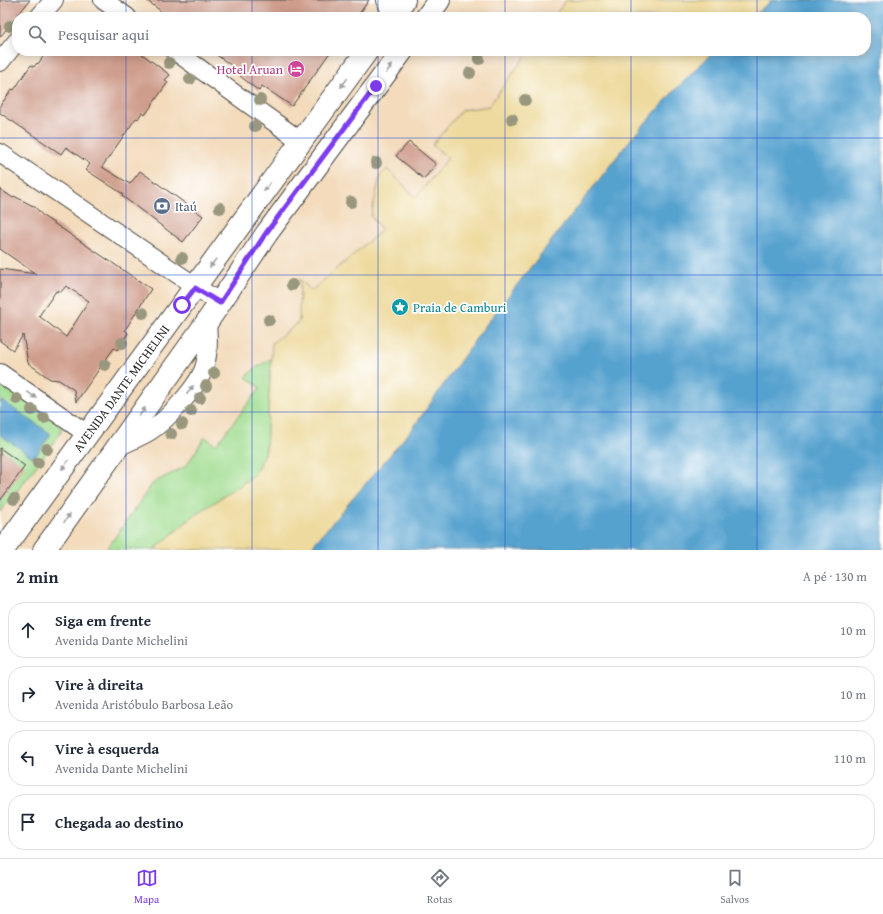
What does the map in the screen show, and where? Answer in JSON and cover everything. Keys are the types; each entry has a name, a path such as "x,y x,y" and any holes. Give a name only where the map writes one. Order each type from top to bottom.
{"main road":[{"path":"396,12 404,0"},
{"path":"431,12 439,0"},
{"name":"AVENIDA DANTE MICHELINI","path":"3,550 363,56"},
{"path":"44,550 207,322 266,233 398,56"}],"street":[{"path":"43,12 54,0"},
{"path":"103,0 120,12"},
{"path":"386,0 390,12"},
{"path":"0,62 12,48"},
{"path":"182,56 302,142"},
{"path":"0,153 195,288 220,303"},
{"path":"0,373 87,434"}],"green space":[{"path":"271,359 266,450 255,474 191,518 154,550 106,550 153,483 186,466 205,437 216,445 260,388 246,377 254,369"},
{"path":"0,384 61,426 61,432 0,512"}],"sand":[{"path":"566,0 772,0 758,12 558,12"},
{"name":"Praia de Camburi","path":"525,56 709,56 677,88 630,140 485,326 413,428 309,550 154,550 191,518 255,474 266,450 272,343 299,322 300,279 311,291 382,230 371,216 380,176 387,169 416,197 448,158 432,145 462,110 489,106"}],"water":[{"path":"772,0 883,0 883,550 309,550 413,428 485,326 630,140 677,88 709,56 871,56 871,12 758,12"},
{"path":"1,400 51,434 34,458 0,435"}],"building":[{"path":"0,0 30,0 20,12 12,12 12,22 0,37"},
{"path":"146,0 369,0 361,12 162,12"},
{"path":"44,56 145,56 170,75 165,80 168,82 145,115 142,112 138,119 136,118 102,167 130,184 140,171 203,216 183,242 122,196 123,194 86,170 90,164 66,147 61,154 0,113 0,106 12,89 14,90 31,65 34,67 37,63 38,64"},
{"name":"Hotel Aruan","path":"218,56 327,56 292,106 262,86 259,91 240,76 242,73"},
{"path":"409,142 436,164 424,179 396,156"},
{"path":"0,189 13,198 14,196 35,207 43,216 151,289 125,330 128,333 120,346 117,350 114,348 76,402 74,390 59,380 50,379 28,363 23,335 13,350 0,341 0,269 36,274 0,249","holes":["66,286 89,301 66,337 39,316 56,291 57,292 58,290 61,292"]},
{"path":"0,448 25,466 0,501"}],"place":[{"name":"Hotel Aruan","path":"296,69"},
{"name":"Itaú","path":"162,206"},
{"name":"Praia de Camburi","path":"400,307"}],"route":[{"path":"182,305 195,288 220,303 266,233 376,86"}]}
